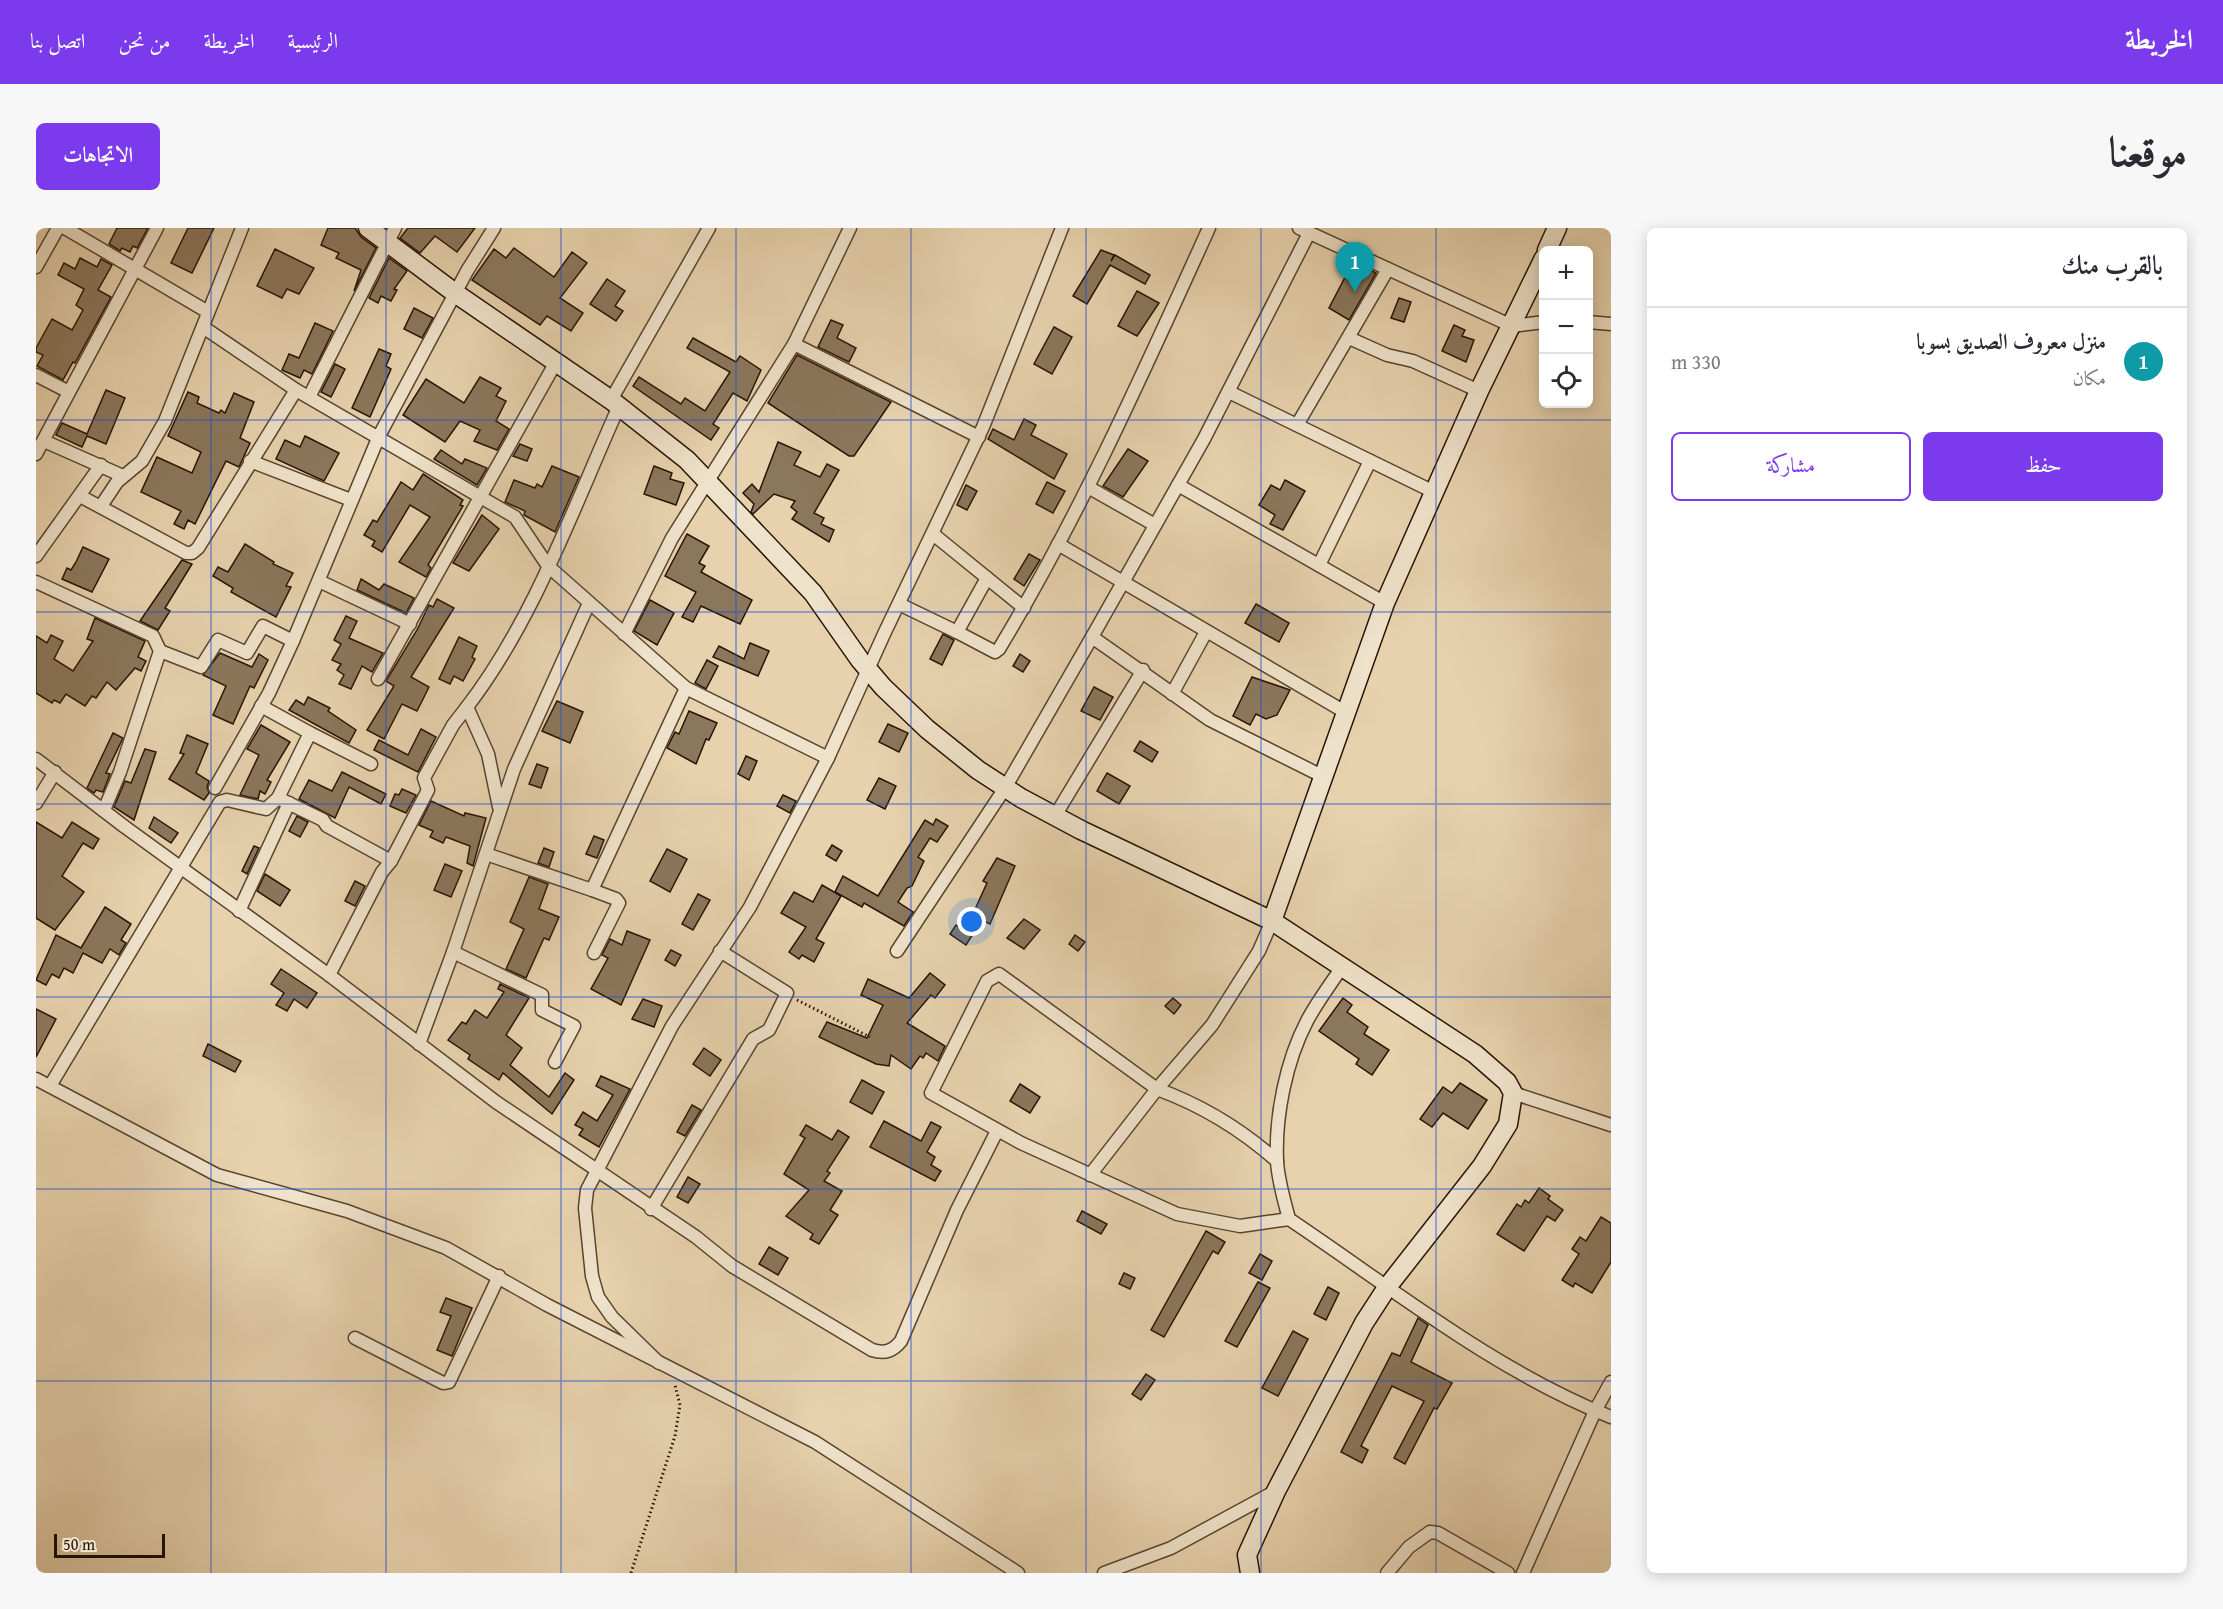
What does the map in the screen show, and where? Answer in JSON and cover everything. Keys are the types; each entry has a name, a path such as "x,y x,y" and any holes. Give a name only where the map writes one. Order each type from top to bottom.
{"street":[{"path":"36,267 58,228"},
{"path":"65,228 208,312"},
{"path":"36,454 156,228"},
{"path":"101,506 111,488 142,460 165,421 242,228"},
{"path":"369,228 391,235 455,293 615,403 708,479 813,593 868,670 927,729 1005,788 1055,816 1272,921 1487,1063 1507,1082 1513,1093 1508,1124 1490,1155 1388,1286 1336,1374 1276,1491 1247,1555 1250,1573"},
{"path":"215,788 261,706 293,641 379,436 455,293 494,228"},
{"path":"329,975 382,872 391,861 428,790 424,778 453,725 495,670 548,566 615,403 709,228"},
{"path":"624,634 672,538 794,344 850,228"},
{"path":"659,1363 612,1317 598,1297 592,1276 585,1208 587,1190 672,1026 750,907 828,758 979,437 1062,228"},
{"path":"899,604 998,651 1024,608 1088,487 1209,228"},
{"path":"1549,246 1557,228"},
{"path":"897,951 1005,788 1123,583 1229,392 1304,230 1512,326 1539,323"},
{"path":"309,397 391,235"},
{"path":"1297,425 1388,269"},
{"path":"1090,1175 1157,1089 1212,1025 1259,951 1272,921 1385,603 1479,390 1539,269"},
{"path":"1593,322 1611,324"},
{"path":"203,327 296,390 483,496 515,517 548,566 686,688 828,758"},
{"path":"1349,338 1387,355 1413,361 1479,390"},
{"path":"794,344 979,437"},
{"path":"378,679 483,496 556,362"},
{"path":"36,375 68,391"},
{"path":"80,496 186,553 192,553 198,548 250,460 296,390"},
{"path":"1229,392 1434,492"},
{"path":"44,441 123,476"},
{"path":"250,460 351,500"},
{"path":"1319,565 1370,461"},
{"path":"36,556 101,465"},
{"path":"1178,485 1385,603"},
{"path":"1088,487 1155,525"},
{"path":"933,534 1024,608"},
{"path":"1058,544 1346,712"},
{"path":"957,632 987,578"},
{"path":"319,581 410,624"},
{"path":"36,582 153,636 160,651 123,762 104,810"},
{"path":"419,1044 453,952 514,769 589,603"},
{"path":"160,651 201,667 218,640 246,653 263,626 293,641"},
{"path":"1172,694 1206,632"},
{"path":"1092,637 1143,670 1172,694 1210,720 1324,777"},
{"path":"1055,816 1143,670"},
{"path":"592,890 686,688"},
{"path":"261,706 371,764"},
{"path":"467,707 488,754 500,811"},
{"path":"239,911 310,733"},
{"path":"36,759 419,1044 595,1171 696,1238 732,1266 872,1350 887,1352 901,1341 957,1210 997,1131"},
{"path":"36,803 55,772"},
{"path":"50,1086 180,866 223,800 266,809 284,800"},
{"path":"284,800 391,861"},
{"path":"486,854 616,899 619,903 594,953"},
{"path":"651,1209 753,1039 769,1030 787,993 720,951"},
{"path":"453,952 542,995 542,1010 574,1026 555,1062"},
{"path":"1289,1220 1277,1161 1278,1124 1294,1053 1307,1021 1342,967"},
{"path":"1277,1161 1230,1125 1179,1097 1157,1089 1007,977 999,974 991,976 984,985 932,1093 997,1131 1177,1214 1240,1226 1289,1220 1500,1360 1595,1411 1611,1417"},
{"path":"36,1079 217,1175 347,1211 446,1248 659,1363 815,1442 1018,1573"},
{"path":"1513,1093 1610,1126"},
{"path":"355,1338 443,1383 449,1382 499,1276"},
{"path":"1522,1573 1595,1411 1611,1382"},
{"path":"1104,1573 1152,1557 1276,1491"},
{"path":"1387,1573 1408,1547 1430,1532 1438,1533 1508,1573"},
{"path":"1132,1573 1152,1557"}],"path":[{"path":"787,993 812,1009 870,1037"},
{"path":"631,1573 675,1436 680,1405 675,1385 659,1363"}],"building":[{"path":"117,228 148,228 137,248 133,246 130,252 122,248 120,251 109,244"},
{"path":"188,228 214,228 192,273 171,263"},
{"path":"328,228 355,228 361,237 376,248 354,291 361,270 336,258 339,253 321,245"},
{"path":"408,228 475,228 457,252 435,236 420,253 400,238"},
{"path":"514,248 554,277 572,252 587,263 560,298 583,313 571,331 547,316 540,325 472,280 494,249 506,258"},
{"path":"275,249 314,268 299,294 287,289 282,298 257,286"},
{"path":"1101,250 1114,255 1111,261 1115,255 1150,275 1145,284 1110,265 1087,304 1073,296"},
{"path":"80,258 97,267 101,259 112,265 98,290 111,297 75,363 73,362 63,380 37,366 43,355 36,352 36,348 52,319 72,330 83,310 76,305 84,289 58,275 64,263 75,269"},
{"path":"389,258 407,271 394,289 397,290 391,301 381,296 378,303 369,298"},
{"path":"1353,262 1376,273 1349,320 1329,308"},
{"path":"607,279 625,291 615,306 623,311 616,321 590,304"},
{"path":"1137,291 1159,303 1137,336 1118,326"},
{"path":"1399,298 1411,302 1404,322 1391,318"},
{"path":"414,308 433,318 422,338 404,329"},
{"path":"831,320 843,325 837,338 856,348 849,362 818,347"},
{"path":"315,323 333,331 312,374 304,370 300,378 282,370 289,354 299,358"},
{"path":"1454,325 1465,330 1462,336 1474,340 1466,362 1442,351"},
{"path":"1054,327 1072,337 1052,374 1034,364"},
{"path":"693,338 736,362 740,356 761,370 747,401 733,393 713,424 719,428 711,440 633,386 639,377 681,404 685,398 705,411 730,372 687,348"},
{"path":"379,349 391,354 386,366 391,369 370,417 352,408"},
{"path":"797,355 891,402 854,456 849,456 768,403"},
{"path":"335,364 345,369 331,397 321,392"},
{"path":"480,377 501,388 496,396 506,401 496,421 509,429 497,450 474,441 480,430 460,421 445,442 403,415 426,379 464,403"},
{"path":"106,390 125,398 106,444 87,436 82,447 56,435 62,423 87,434"},
{"path":"188,392 199,397 197,403 219,413 221,410 225,413 234,393 254,402 240,438 250,443 239,467 226,461 195,524 188,520 184,529 174,524 181,511 141,492 157,457 192,473 201,452 168,436"},
{"path":"1024,419 1036,425 1031,435 1067,454 1054,479 988,439 993,429 1014,440"},
{"path":"305,436 339,453 324,481 276,459 285,440 300,447"},
{"path":"778,442 801,452 794,465 820,477 827,464 839,470 814,513 824,518 821,524 834,530 829,542 792,519 797,512 791,507 795,501 774,494 753,514 751,512 754,504 743,493 752,484 759,492"},
{"path":"520,444 532,449 527,461 513,456"},
{"path":"1128,449 1148,461 1123,497 1103,486"},
{"path":"441,450 462,464 465,459 487,468 477,485 434,459"},
{"path":"552,466 579,477 555,532 524,515 525,511 505,502 514,480 535,488 537,484 542,487"},
{"path":"654,466 672,473 670,479 684,483 676,505 644,494"},
{"path":"423,474 463,500 460,505 463,506 428,565 431,568 426,577 399,562 430,517 410,505 382,552 372,546 375,541 364,535 373,520 377,522 401,482 413,490"},
{"path":"1285,480 1305,491 1283,530 1270,524 1275,515 1259,505 1271,485 1280,490"},
{"path":"1047,482 1065,491 1053,513 1036,504"},
{"path":"966,485 977,491 967,510 957,505"},
{"path":"482,515 499,529 469,571 453,563"},
{"path":"687,534 709,546 699,563 705,566 701,572 752,600 740,624 701,606 693,622 682,617 696,592 665,576"},
{"path":"245,544 274,562 273,564 293,573 286,586 291,587 276,617 231,592 233,588 213,576 218,567 228,572"},
{"path":"83,547 109,559 92,592 62,579 67,568 71,570"},
{"path":"1029,554 1040,560 1024,586 1014,579"},
{"path":"182,560 192,564 165,608 170,611 158,630 140,621"},
{"path":"361,579 379,590 384,584 414,598 406,613 357,590"},
{"path":"437,599 454,608 411,677 429,687 417,711 402,704 384,739 367,730 394,686 386,681 417,630 429,605 433,607"},
{"path":"650,600 674,613 657,645 634,631"},
{"path":"1256,604 1289,623 1279,642 1245,623"},
{"path":"346,616 357,621 349,638 383,653 372,672 362,666 351,689 339,684 344,675 337,670 341,664 332,660 341,644 334,640"},
{"path":"95,618 145,641 138,657 146,661 141,671 135,668 116,690 107,682 96,698 92,696 85,706 66,694 60,703 54,700 52,703 36,693 36,636 47,643 51,635 63,641 54,659 73,671 93,641 87,639"},
{"path":"943,634 954,640 942,665 930,659"},
{"path":"459,637 477,646 472,657 475,659 463,681 454,676 450,684 439,679"},
{"path":"750,643 769,651 758,676 713,657 719,646 744,659"},
{"path":"220,653 252,667 259,654 268,660 254,688 250,686 233,724 213,715 226,686 203,675"},
{"path":"1020,654 1030,661 1023,672 1013,666"},
{"path":"707,660 718,666 706,689 695,683"},
{"path":"1252,677 1290,690 1277,715 1266,719 1256,714 1250,725 1233,716"},
{"path":"1094,687 1113,697 1100,720 1081,711"},
{"path":"308,697 330,708 328,711 356,730 349,743 289,710 296,700 304,705"},
{"path":"557,701 583,712 570,743 542,731"},
{"path":"689,711 717,723 709,740 706,739 696,764 667,748 675,732 679,734"},
{"path":"888,724 908,733 899,752 879,742"},
{"path":"261,725 290,742 267,780 271,782 265,794 260,791 258,799 240,795 259,755 247,749"},
{"path":"421,729 436,737 418,772 374,750 379,740 408,755"},
{"path":"113,733 123,738 106,773 110,774 103,792 96,790 94,793 87,788"},
{"path":"187,735 208,744 196,773 209,781 207,787 209,793 204,800 169,779 184,754 180,753"},
{"path":"1140,741 1158,752 1152,762 1134,751"},
{"path":"145,749 156,752 134,820 114,807 125,781 131,783"},
{"path":"746,756 757,761 749,780 738,774"},
{"path":"537,764 548,768 541,788 529,784"},
{"path":"342,772 386,794 381,804 349,787 335,818 299,799 309,780 332,791"},
{"path":"1107,773 1130,786 1119,804 1097,791"},
{"path":"879,778 896,786 885,809 867,800"},
{"path":"402,789 416,795 406,813 390,806 395,794 399,795"},
{"path":"783,795 796,801 790,813 777,806"},
{"path":"431,801 464,816 465,813 486,818 473,866 467,863 470,846 446,837 443,843 430,837 433,831 419,825"},
{"path":"297,816 308,822 300,837 289,831"},
{"path":"154,817 178,833 171,843 149,828"},
{"path":"936,819 948,826 937,842 930,838 918,857 924,861 912,886 907,888 898,902 913,912 904,926 864,903 862,907 835,892 843,876 878,896 925,820 933,825"},
{"path":"36,822 62,838 72,822 99,839 93,849 83,843 62,876 84,892 55,930 36,918"},
{"path":"594,836 604,840 597,858 586,854"},
{"path":"832,845 842,851 836,861 826,855"},
{"path":"254,846 259,848 247,874 242,871"},
{"path":"544,848 554,852 549,867 538,863"},
{"path":"667,849 687,859 670,892 650,881"},
{"path":"997,858 1015,866 990,924 982,920 966,945 950,934 956,925 965,931 987,883 983,881"},
{"path":"445,864 462,871 451,897 434,890"},
{"path":"265,874 290,890 280,906 257,891"},
{"path":"529,877 548,884 539,909 559,917 549,940 544,938 526,978 506,969 524,929 510,922"},
{"path":"355,881 365,886 355,906 345,901"},
{"path":"822,885 841,896 816,939 824,943 814,962 802,955 799,959 789,952 806,927 781,913 794,892 813,902"},
{"path":"698,894 710,900 693,930 682,924"},
{"path":"105,907 131,924 121,940 126,943 119,955 110,949 102,963 83,953 73,973 64,968 59,978 52,974 46,985 36,980 56,935 81,948"},
{"path":"1024,919 1040,930 1024,949 1007,938"},
{"path":"627,931 650,940 621,1005 591,989 608,958 602,955 610,939 622,945"},
{"path":"1075,935 1085,942 1078,951 1069,944"},
{"path":"671,950 681,955 675,966 665,960"},
{"path":"281,969 317,993 307,1008 294,999 287,1011 276,1005 284,993 271,984"},
{"path":"930,973 945,985 935,998 931,995 907,1023 945,1046 938,1061 926,1053 923,1058 920,1056 911,1069 891,1055 889,1066 876,1064 819,1037 827,1022 867,1038 883,1005 861,995 868,979 909,998"},
{"path":"500,984 529,998 506,1035 522,1048 510,1065 549,1097 565,1073 574,1080 552,1114 503,1073 499,1080 468,1059 470,1055 448,1040 462,1022 466,1024 475,1010 487,1018 504,992 498,989"},
{"path":"1173,998 1181,1005 1174,1014 1165,1006"},
{"path":"1343,998 1352,1005 1347,1012 1368,1027 1364,1034 1389,1050 1372,1075 1356,1064 1359,1059 1319,1031"},
{"path":"643,999 662,1006 654,1027 632,1019"},
{"path":"36,1009 56,1019 36,1057"},
{"path":"208,1044 241,1061 235,1072 203,1056"},
{"path":"704,1048 721,1060 710,1076 693,1064"},
{"path":"601,1076 630,1089 599,1147 579,1135 583,1129 575,1125 583,1112 597,1121 613,1095 596,1086"},
{"path":"862,1080 884,1092 872,1114 850,1102"},
{"path":"1460,1083 1487,1100 1468,1129 1443,1113 1432,1127 1420,1119 1443,1087 1452,1093"},
{"path":"1020,1084 1040,1097 1030,1113 1010,1101"},
{"path":"692,1105 701,1110 685,1136 677,1132"},
{"path":"884,1121 921,1141 931,1122 941,1127 927,1152 935,1157 931,1165 941,1171 935,1181 870,1147"},
{"path":"806,1125 832,1140 838,1130 849,1137 827,1171 830,1173 824,1181 842,1191 830,1210 838,1215 819,1244 810,1239 813,1234 786,1216 809,1190 784,1174 805,1138 800,1135"},
{"path":"688,1177 700,1184 688,1203 677,1197"},
{"path":"1539,1188 1550,1196 1548,1199 1563,1210 1555,1221 1547,1216 1524,1251 1497,1234 1517,1204 1521,1207 1525,1200 1529,1203"},
{"path":"1082,1211 1107,1224 1101,1234 1077,1221"},
{"path":"1601,1217 1611,1223 1611,1262 1592,1293 1575,1283 1573,1287 1562,1280 1579,1254 1572,1249 1580,1237 1586,1241"},
{"path":"1206,1231 1225,1242 1218,1254 1213,1251 1164,1337 1151,1330"},
{"path":"769,1247 788,1258 778,1275 759,1264"},
{"path":"1260,1254 1272,1261 1262,1280 1249,1273"},
{"path":"1124,1273 1135,1278 1130,1289 1119,1284"},
{"path":"1258,1282 1270,1288 1237,1347 1225,1341"},
{"path":"1328,1287 1339,1293 1326,1320 1314,1314"},
{"path":"446,1298 472,1308 452,1356 437,1350 451,1316 440,1312"},
{"path":"1418,1318 1428,1325 1411,1362 1452,1383 1437,1409 1434,1408 1405,1464 1394,1458 1424,1401 1392,1386 1361,1446 1368,1450 1362,1463 1341,1452 1392,1353 1400,1356"},
{"path":"1293,1331 1308,1339 1278,1396 1262,1388"},
{"path":"1146,1374 1155,1380 1141,1400 1132,1394"}],"place":[{"name":"منزل معروف الصديق بسوبا","path":"1355,292"}]}
